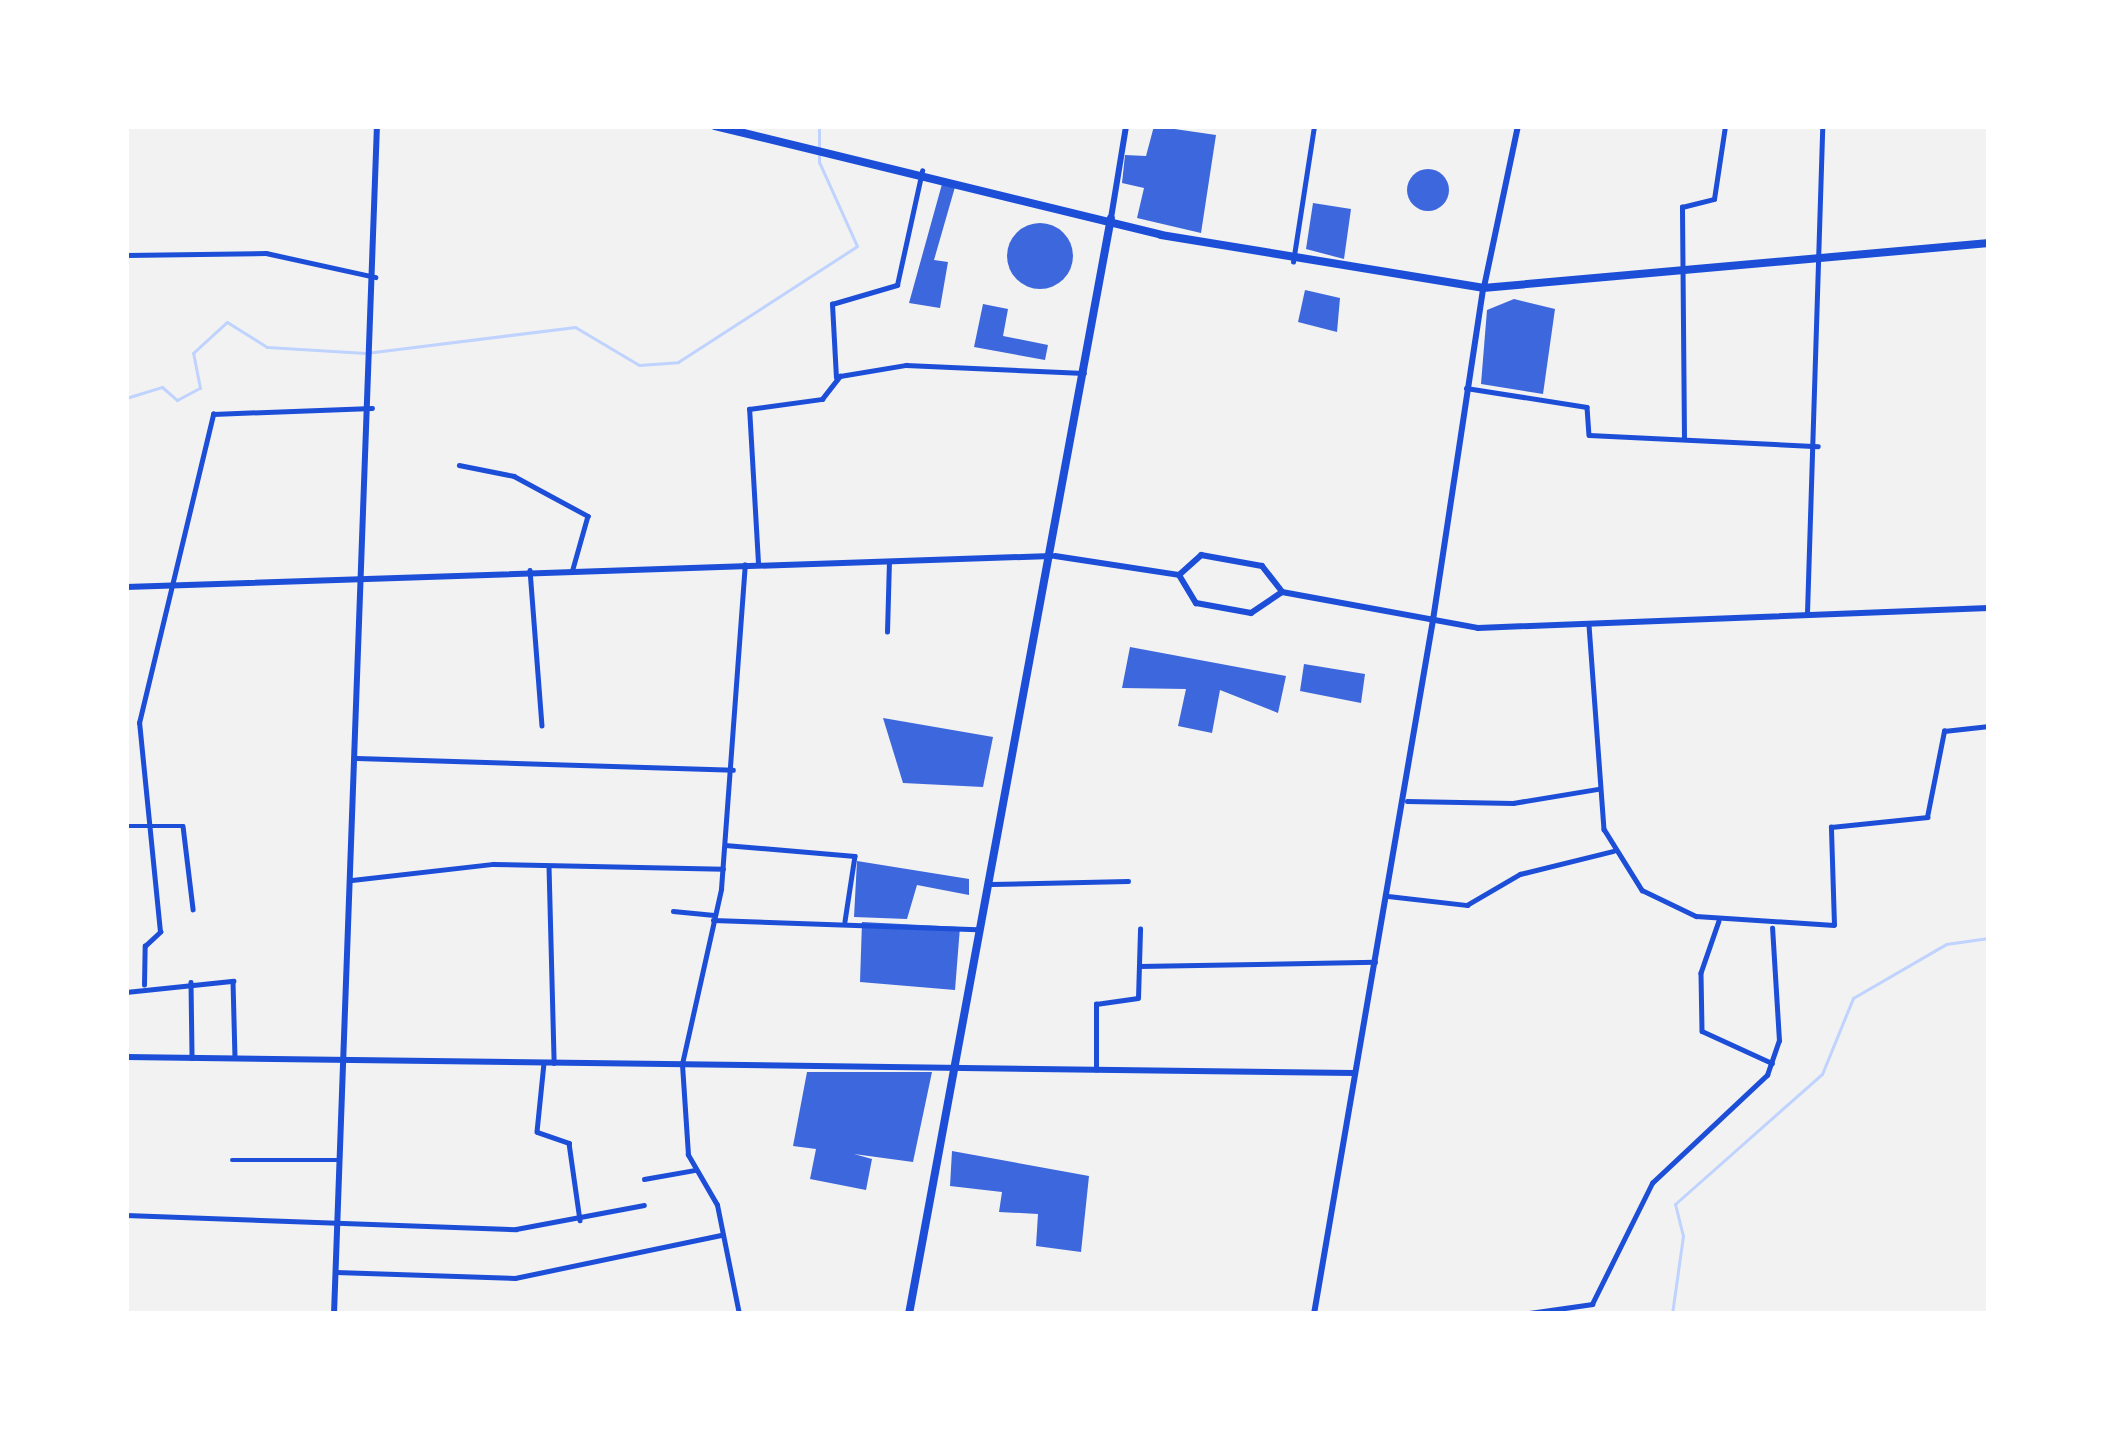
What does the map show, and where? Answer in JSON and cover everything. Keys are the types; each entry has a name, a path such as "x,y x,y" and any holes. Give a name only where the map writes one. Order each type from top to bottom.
{"main road":[{"path":"715,126 922,171 1293,262 1483,288 1989,243"},
{"path":"909,1314 985,884 1055,556 1112,218"}],"street":[{"path":"334,1314 374,365 377,126"},
{"path":"1112,218 1126,126"},
{"path":"1293,262 1314,126"},
{"path":"1314,1314 1324,1236 1407,801 1475,329 1518,126"},
{"path":"1684,439 1678,272 1682,207 1714,199 1725,126"},
{"path":"1807,613 1819,446 1822,126"},
{"path":"758,566 743,416 828,398 836,378 832,304 897,285 922,171"},
{"path":"126,255 266,253 375,277"},
{"path":"836,378 969,360 1084,373"},
{"path":"1466,388 1588,407 1589,435 1819,446"},
{"path":"144,985 146,946 160,932 142,826 142,700 177,586 214,411 372,408"},
{"path":"459,465 514,476 581,509 590,529 573,569"},
{"path":"126,587 1055,556 1179,575 1202,555 1262,566 1282,592 1433,620 1589,623 1989,608"},
{"path":"887,632 889,562"},
{"path":"740,1314 723,1234 695,1170 682,1064 723,869 745,565"},
{"path":"530,570 542,726"},
{"path":"1179,575 1196,603 1251,613 1282,592"},
{"path":"1589,623 1598,788 1613,851 1642,890 1673,908 1719,921 1772,928 1834,925 1832,826 1927,818 1944,731 1989,726"},
{"path":"357,758 733,770"},
{"path":"1407,801 1513,803 1598,788"},
{"path":"126,826 184,828 193,909"},
{"path":"725,845 855,856 845,921"},
{"path":"1388,896 1467,905 1520,874 1613,851"},
{"path":"352,880 549,866 723,869"},
{"path":"549,866 549,1063 537,1132 569,1142 580,1220"},
{"path":"985,884 1128,881"},
{"path":"673,911 979,929"},
{"path":"1719,921 1701,974 1705,1037 1772,1063"},
{"path":"1523,1314 1588,1306 1652,1183 1741,1110 1772,1063 1772,928"},
{"path":"1096,1070 1096,1004 1138,998 1140,929"},
{"path":"1139,966 1376,962"},
{"path":"190,982 192,1058"},
{"path":"126,992 144,985 236,984 236,1058"},
{"path":"126,1057 1354,1072"},
{"path":"232,1160 342,1160"},
{"path":"644,1179 695,1170"},
{"path":"126,1215 339,1224 580,1220 644,1205"},
{"path":"336,1272 515,1279 723,1234"}],"building":[{"path":"1154,126 1216,135 1201,233 1137,218 1144,188 1122,183 1125,155 1146,156"},
{"path":"1428,169 1443,175 1449,190 1443,205 1428,211 1413,205 1407,190 1413,175"},
{"path":"942,184 955,187 934,260 948,262 940,308 909,303"},
{"path":"1313,203 1351,209 1344,259 1306,249"},
{"path":"1040,223 1063,233 1073,256 1063,279 1040,289 1017,279 1007,256 1017,233"},
{"path":"1305,290 1340,298 1337,332 1298,322"},
{"path":"1514,299 1555,309 1543,394 1481,384 1487,310"},
{"path":"983,304 1008,309 1003,336 1048,345 1045,360 974,347"},
{"path":"1130,647 1286,676 1278,713 1220,690 1212,733 1178,726 1186,689 1122,688"},
{"path":"1304,664 1365,674 1361,703 1300,691"},
{"path":"883,718 993,737 983,787 903,783"},
{"path":"857,861 969,879 969,895 917,885 907,919 854,917"},
{"path":"862,922 960,927 955,990 860,982"},
{"path":"807,1072 932,1072 913,1162 854,1154 872,1159 866,1190 810,1179 816,1149 793,1146"},
{"path":"952,1151 1089,1176 1081,1252 1036,1246 1038,1214 999,1212 1002,1192 950,1186"}],"waterway":[{"path":"126,398 162,387 177,400 200,388 193,353 227,322 267,347 366,353 575,327 639,365 678,362 857,246 819,162 819,126"},
{"path":"1672,1314 1683,1236 1675,1204 1822,1074 1853,998 1946,944 1989,938"}]}
